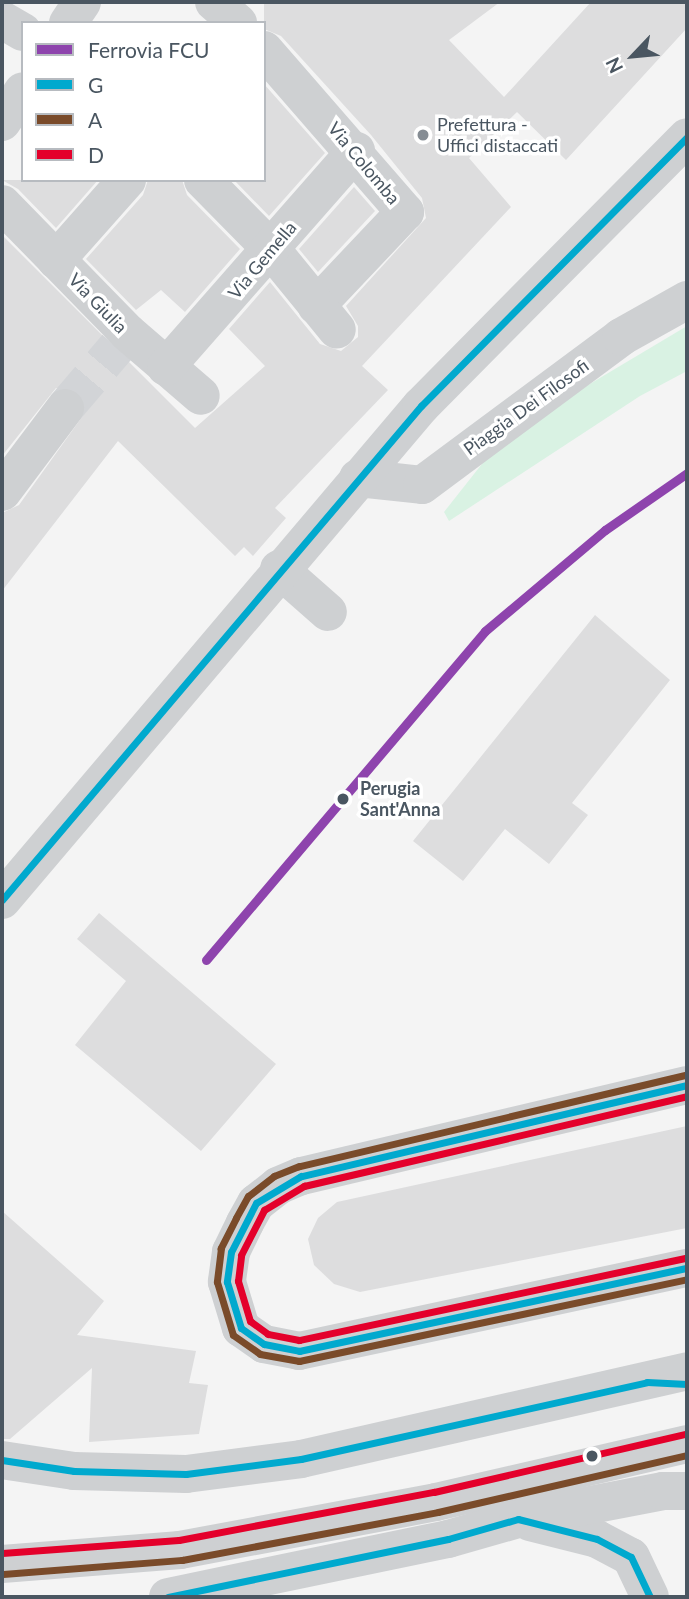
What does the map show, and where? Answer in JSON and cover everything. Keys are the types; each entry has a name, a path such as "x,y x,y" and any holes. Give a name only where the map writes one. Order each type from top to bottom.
{"street":[{"path":"69,21 82,2"},
{"path":"214,2 236,21"},
{"path":"2,20 21,31"},
{"name":"Via Colomba","path":"266,52 356,151 405,212 327,318 271,249"},
{"path":"2,122 21,94"},
{"path":"2,900 279,569 421,406 687,137"},
{"name":"Via Gemella","path":"166,367 356,151"},
{"path":"57,260 125,182"},
{"path":"205,182 271,249"},
{"name":"Via Giulia","path":"2,204 57,260 122,340 166,367 201,396"},
{"name":"Piaggia Dei Filosofi","path":"358,478 422,485 621,337 687,300"},
{"path":"2,492 65,408"},
{"path":"279,569 328,612"},
{"path":"687,1086 301,1176 278,1185 256,1203 231,1252 227,1282 230,1305 241,1328 264,1344 299,1351 687,1269"},
{"path":"2,1460 74,1471 186,1474 301,1459 687,1371"},
{"path":"647,1382 687,1384"},
{"path":"2,1563 180,1550 436,1502 687,1444"},
{"path":"168,1597 448,1539 518,1519 663,1491 687,1491"},
{"path":"518,1519 597,1539 631,1557 650,1597"}],"green space":[{"path":"687,326 687,371 640,396 449,521 444,512 489,455 578,391"}],"building":[{"path":"264,2 500,2 449,40 504,97 591,2 687,2 687,28 566,160 517,112 469,158 511,207 362,366 388,390 275,508 286,518 253,556 244,547 235,556 118,441 2,591 2,513 19,505 87,410 78,390 56,388 2,456 2,235 195,428 265,366 229,329 270,282 320,344 341,351 358,337 358,326 346,306 426,218 422,198 371,135 281,36 266,30"},
{"path":"266,86 325,153 269,216 236,182 266,182"},
{"path":"2,180 96,182 56,228 18,189"},
{"path":"147,182 183,182 187,195 240,249 185,312 161,290 136,310 86,259 143,195"},
{"path":"354,187 375,211 318,272 299,249"},
{"path":"595,615 670,680 572,803 588,815 549,864 505,829 463,881 413,841"},
{"path":"99,913 276,1064 201,1151 75,1045 126,981 77,939"},
{"path":"687,1126 687,1228 360,1292 334,1284 314,1265 308,1239 318,1218 337,1202"},
{"path":"2,1211 104,1301 77,1335 196,1351 189,1383 208,1385 199,1434 89,1442 92,1368 10,1439 2,1439"}],"tunnel":[{"path":"65,408 117,347"}],"rail line":[{"name":"FCU","path":"206,960 485,631 605,530 687,473"}],"transit line":[{"name":"G","path":"2,900 421,406 687,137"},
{"name":"A","path":"685,1075 299,1166 274,1176 248,1196 236,1218 221,1248 217,1282 233,1335 260,1354 299,1361 687,1279"},
{"name":"G","path":"687,1085 301,1176 256,1203 231,1252 227,1282 241,1328 264,1344 299,1351 687,1268"},
{"name":"D","path":"685,1258 299,1340 268,1334 250,1321 238,1281 241,1255 264,1210 304,1186 687,1096"},
{"name":"G","path":"2,1460 74,1471 186,1474 301,1459 647,1382 687,1384"},
{"name":"D","path":"2,1553 179,1540 434,1492 685,1434"},
{"name":"A","path":"3,1574 182,1560 438,1512 687,1455"},
{"name":"G","path":"168,1597 448,1539 518,1519 597,1539 631,1557 650,1597"}],"place":[{"name":"Prefettura - Uffici distaccati","path":"423,135"},
{"name":"Perugia Sant'Anna","path":"343,799"}]}
